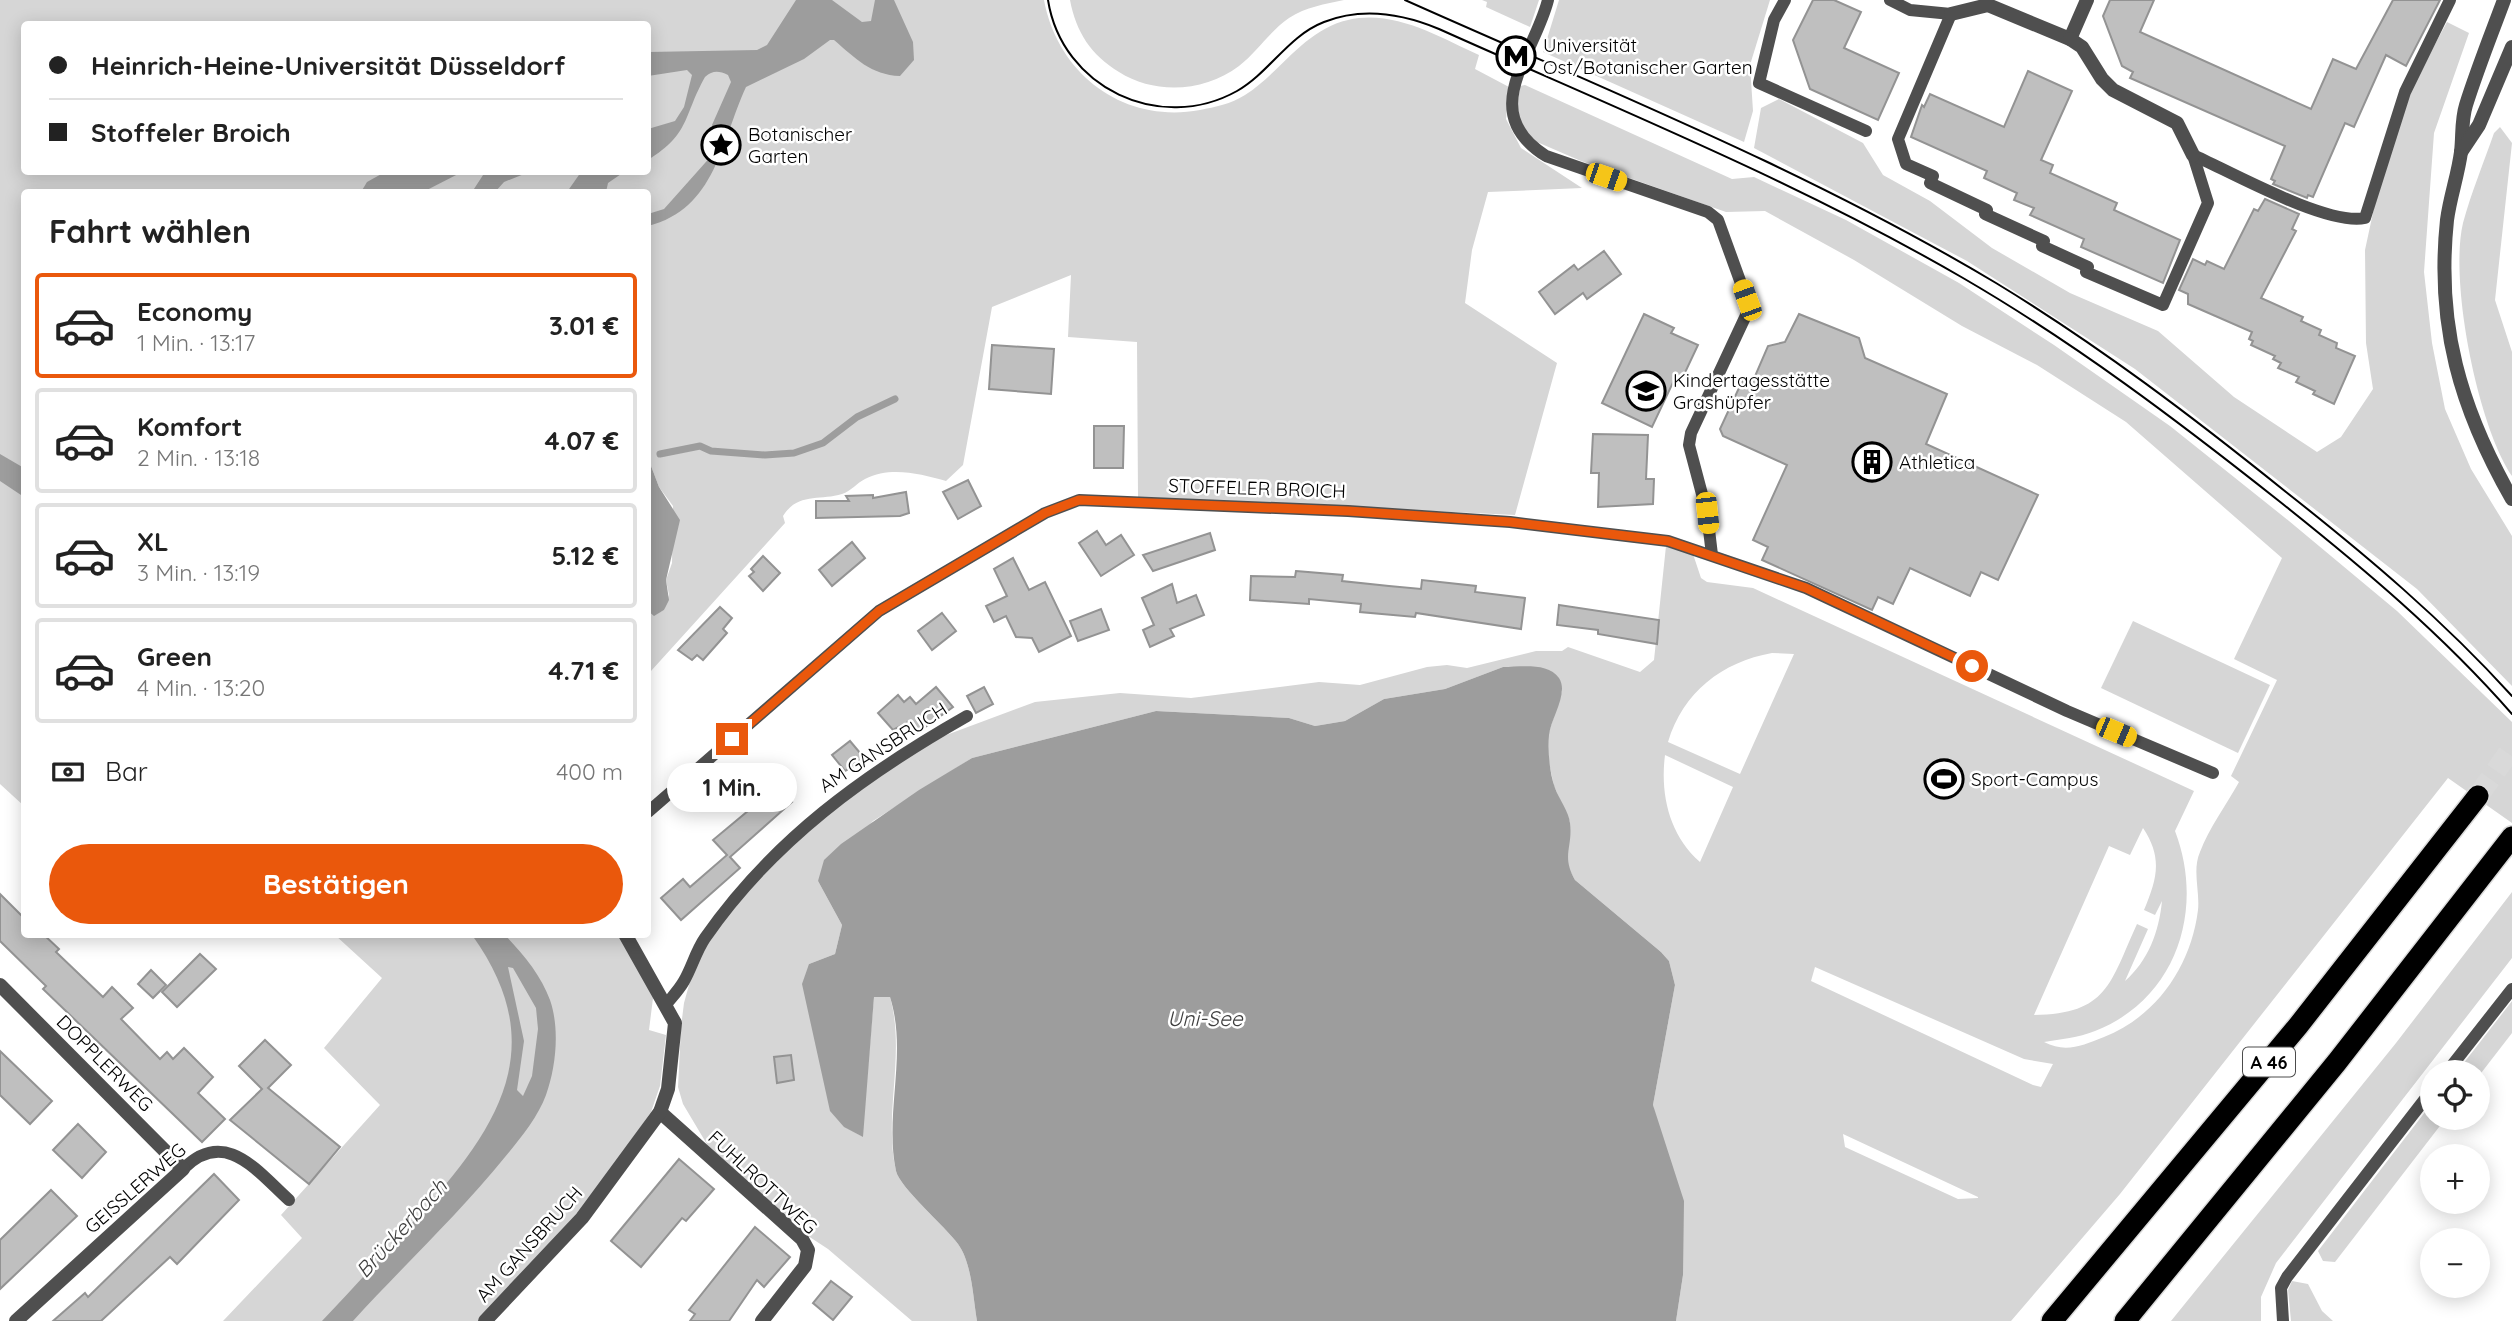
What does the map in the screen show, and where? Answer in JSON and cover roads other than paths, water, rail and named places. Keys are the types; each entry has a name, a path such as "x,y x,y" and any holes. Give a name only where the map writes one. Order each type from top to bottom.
{"highway":[{"name":"A 46","path":"2052,1321 2298,1026 2478,796"},
{"name":"A 46","path":"2125,1321 2320,1083 2512,837"}],"street":[{"path":"2070,39 2087,0"},
{"path":"2504,0 2466,106 2461,152 2452,192 2444,272 2450,339 2463,399 2482,445 2512,499"},
{"path":"1951,14 1988,5 2070,39 2082,47 2102,79 2113,90 2177,122 2193,155"},
{"path":"2461,152 2479,125 2512,47"},
{"name":"AM GANSBRUCH","path":"485,1321 582,1218 660,1112 668,1089 675,1023 627,938"},
{"name":"DOPPLERWEG","path":"0,985 183,1169"},
{"name":"FUHLROTTWEG","path":"660,1112 802,1239 808,1250 805,1266 762,1321"},
{"name":"GEISSLERWEG","path":"16,1321 183,1169"}],"lane":[{"path":"1548,0 1520,65 1513,100 1514,127 1530,146 1546,156 1708,212 1718,220 1747,300 1748,311 1691,433 1689,445 1707,513 1712,555"},
{"path":"1785,0 1774,20 1759,83 1866,131"},
{"path":"1890,0 1910,10 1951,14 1898,139 1906,164 1933,176 1930,183 1987,210 1985,214 2044,241 2042,246 2088,267 2086,272 2163,305 2208,203 2193,155"},
{"path":"2193,155 2320,211 2357,219 2365,218 2405,92 2450,0"},
{"name":"STOFFELER BROICH","path":"651,809 879,611 1045,513 1079,500 1348,511 1510,522 1668,541 1806,588 2067,711 2213,773"},
{"name":"AM GANSBRUCH","path":"665,1006 683,982 703,940 754,874 800,828 836,800 919,744 967,716"},
{"path":"2456,1060 2512,989"},
{"path":"2283,1321 2281,1288 2287,1277 2420,1105"},
{"name":"GEISSLERWEG","path":"183,1169 195,1157 221,1150 240,1156 289,1200"}],"water":[{"path":"796,0 832,0 862,22 871,21 875,0 894,0 913,42 914,60 900,76 890,75 872,69 834,40 830,40 804,59 746,87 722,150 702,189 688,205 671,217 651,225 651,213 664,209 713,154 717,142 712,125 731,82 728,75 719,72 705,77 679,132 651,158 651,128 675,121 684,107 692,75 687,70 651,76 651,52 757,50 767,45"},
{"path":"380,175 456,175 429,189 363,189 367,182"},
{"path":"483,175 522,175 504,182 498,189 474,189"},
{"path":"579,175 620,175 608,183 607,189 569,189"},
{"path":"0,454 21,466 21,495 0,481"},
{"path":"651,466 659,487 680,520 666,580 669,600 664,610 654,616 651,614"},
{"name":"Uni-See","path":"1503,667 1541,667 1559,678 1562,691 1550,728 1549,755 1555,788 1569,819 1571,832 1568,858 1571,871 1575,880 1669,961 1675,985 1653,1105 1684,1201 1683,1275 1676,1321 977,1321 969,1271 963,1252 914,1197 896,1171 893,1128 897,1040 890,997 874,997 863,1137 844,1127 830,1111 802,984 809,964 835,954 842,925 818,881 824,860 841,844 919,790 972,758 1156,711 1289,718 1315,726 1345,721 1384,699 1445,689"},
{"path":"474,938 508,938 531,965 550,1000 555,1023 556,1048 543,1103 522,1135 487,1178 353,1321 322,1321 396,1241 473,1149 492,1116 506,1083 512,1049 509,1013 496,975","holes":["508,967 513,968 536,1008 538,1029 532,1076 523,1096 517,1090 524,1041"]}],"waterway":[{"path":"660,454 700,446 711,451 765,455 794,453 823,443 857,417 895,399"}],"tunnel":[{"path":"2478,796 2512,748"}],"tram line":[{"path":"1048,0 1057,31 1073,57 1094,79 1119,95 1147,104 1177,107 1207,103 1249,83 1311,28 1338,17 1382,14 1411,19 1439,29 1770,177 1900,243 2005,303 2164,412 2371,576 2458,656 2512,714"},
{"path":"1405,0 1779,168 1925,242 1996,283 2108,357 2251,464 2403,589 2512,696"}],"place":[{"name":"Universität Ost/Botanischer Garten","path":"1516,56"},
{"name":"Botanischer Garten","path":"721,145"},
{"name":"Kindertagesstätte Grashüpfer","path":"1646,391"},
{"name":"Athletica","path":"1872,462"},
{"name":"Sport-Campus","path":"1944,779"}],"water label":[{"name":"Brückerbach","path":"401,1228"}]}
